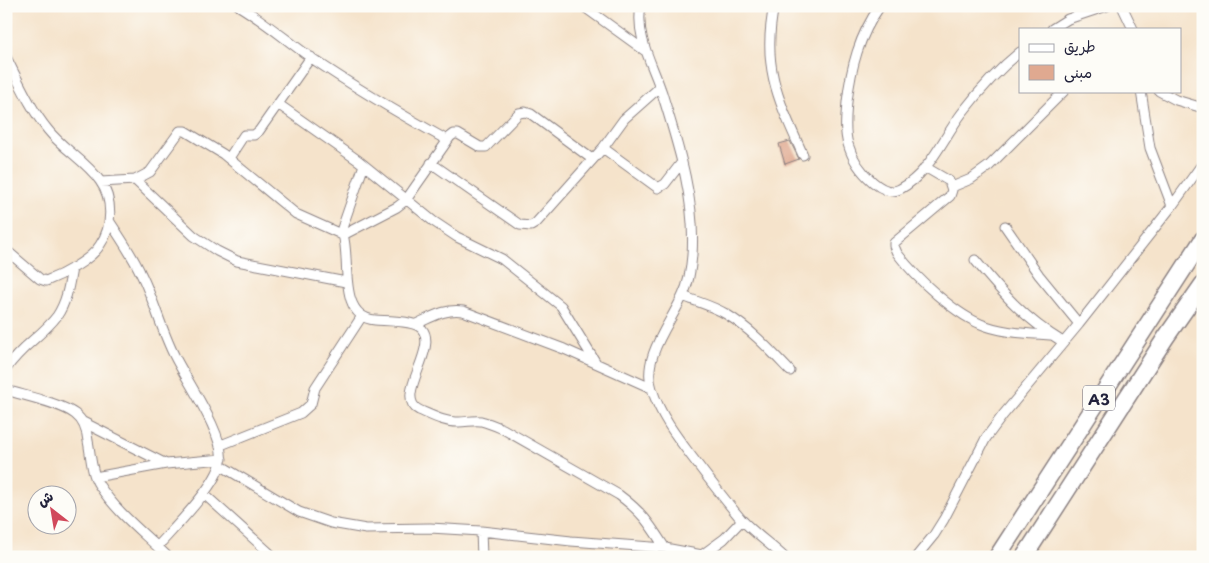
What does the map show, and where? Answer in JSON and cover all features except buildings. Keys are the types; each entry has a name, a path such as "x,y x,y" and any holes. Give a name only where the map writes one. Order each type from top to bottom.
{"highway":[{"name":"A3","path":"997,557 1203,239"},
{"name":"A3","path":"1024,557 1166,337 1203,284"}],"street":[{"path":"239,6 260,19 311,57 400,114 447,140"},
{"path":"583,6 644,50"},
{"path":"641,6 639,15 644,50 660,87 682,162 690,203 692,255 688,284 650,362 651,388 668,424 742,520 784,557"},
{"path":"774,6 770,34 770,64 774,85 803,155"},
{"path":"880,6 863,34 853,64 846,114 848,143 854,159 872,181 892,192 899,190 909,183 925,167 962,113 1008,62 1019,53"},
{"path":"1054,28 1068,19 1107,6"},
{"path":"1122,6 1133,28"},
{"path":"6,57 37,116 50,132 101,182 109,196 110,222 100,246 90,256 72,268 46,281 6,250"},
{"path":"229,158 244,135 254,135 259,131 311,57"},
{"path":"431,162 520,226 525,227 536,223 603,148 624,119 660,87"},
{"path":"952,186 971,179 989,166 1063,92"},
{"path":"1141,92 1150,148 1172,206"},
{"path":"1161,92 1176,100 1203,108"},
{"path":"278,104 364,165 406,200 457,237 502,259 561,306 596,363"},
{"path":"341,235 397,207 406,200 447,140 454,134 458,134 480,147 486,147 519,113 531,114 592,159"},
{"path":"101,182 135,180 150,172 156,166 176,134 180,131 185,131 229,158 296,214 341,235 346,244 346,282 356,309 362,316 370,320 416,324 442,312 464,311 564,349 651,388"},
{"path":"603,148 658,188 665,184 682,162"},
{"path":"916,557 944,519 986,438 1079,324 1172,206 1203,163"},
{"path":"341,235 364,165"},
{"path":"925,167 949,181 952,186 950,196 894,243 897,253 942,300 968,318 995,328 1052,335"},
{"path":"135,180 194,236 237,261 346,282"},
{"path":"110,222 141,273 173,352 221,445 221,462 204,494 158,546"},
{"path":"1005,226 1039,275 1079,324"},
{"path":"975,260 1016,307 1035,324 1063,342"},
{"path":"6,369 23,347 58,314 65,300 72,268"},
{"path":"683,296 725,313 746,328 790,371"},
{"path":"221,445 301,413 309,408 312,404 315,388 362,316"},
{"path":"416,324 423,330 426,339 425,351 410,392 412,402 416,408 444,420 458,422 469,420 482,421 503,429 619,495 636,507 647,519 665,548"},
{"path":"6,390 59,406 76,414 83,422 88,435 95,477 112,502 168,557"},
{"path":"83,422 166,464"},
{"path":"95,477 166,464 221,462 299,512 331,523 366,529 430,528 481,531 571,541 665,548 702,556 724,539 742,520"},
{"path":"204,494 274,557"},
{"path":"481,531 482,557"}]}
